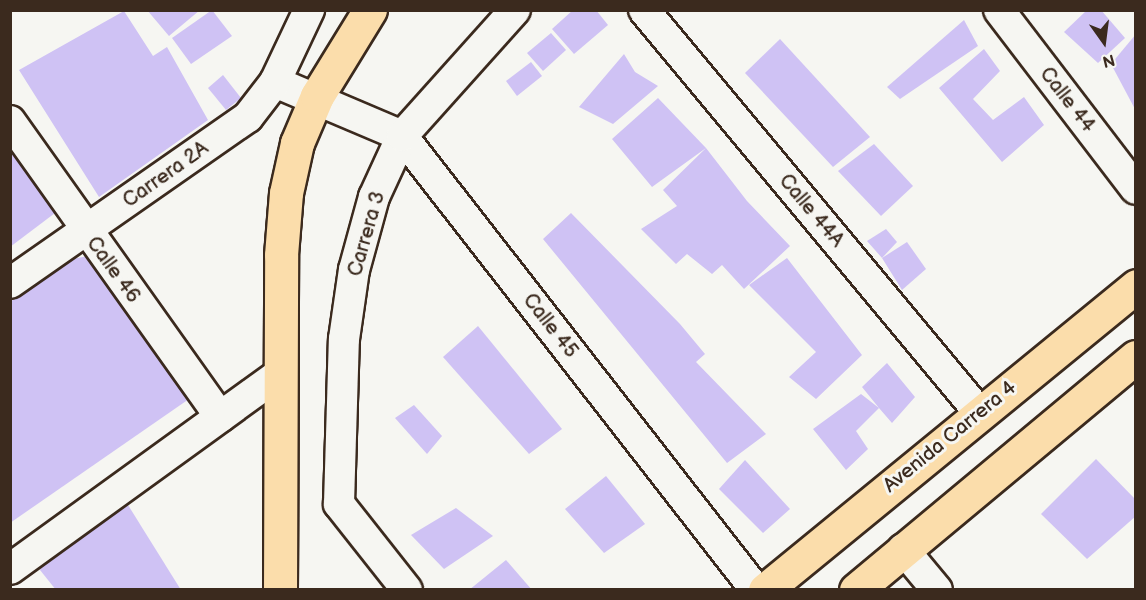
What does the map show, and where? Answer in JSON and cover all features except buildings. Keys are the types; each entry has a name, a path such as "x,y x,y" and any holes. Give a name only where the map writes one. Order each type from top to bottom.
{"main road":[{"path":"280,590 281,373 286,193 297,143 317,96 370,10"},
{"name":"Avenida Carrera 4","path":"765,590 979,412 1136,286"},
{"path":"856,590 1136,357"}],"street":[{"name":"Carrera 2A","path":"10,283 248,117 275,82 309,10"},
{"name":"Carrera 3","path":"407,590 339,504 344,339 354,270 374,197 402,136 515,10"},
{"name":"Calle 44A","path":"644,10 979,412"},
{"name":"Calle 44","path":"999,10 1136,189"},
{"path":"275,82 317,96"},
{"name":"Calle 45","path":"317,96 402,136 756,590"},
{"name":"Calle 46","path":"10,121 86,232 220,417"},
{"path":"10,569 281,373"},
{"path":"903,549 937,590"}]}
